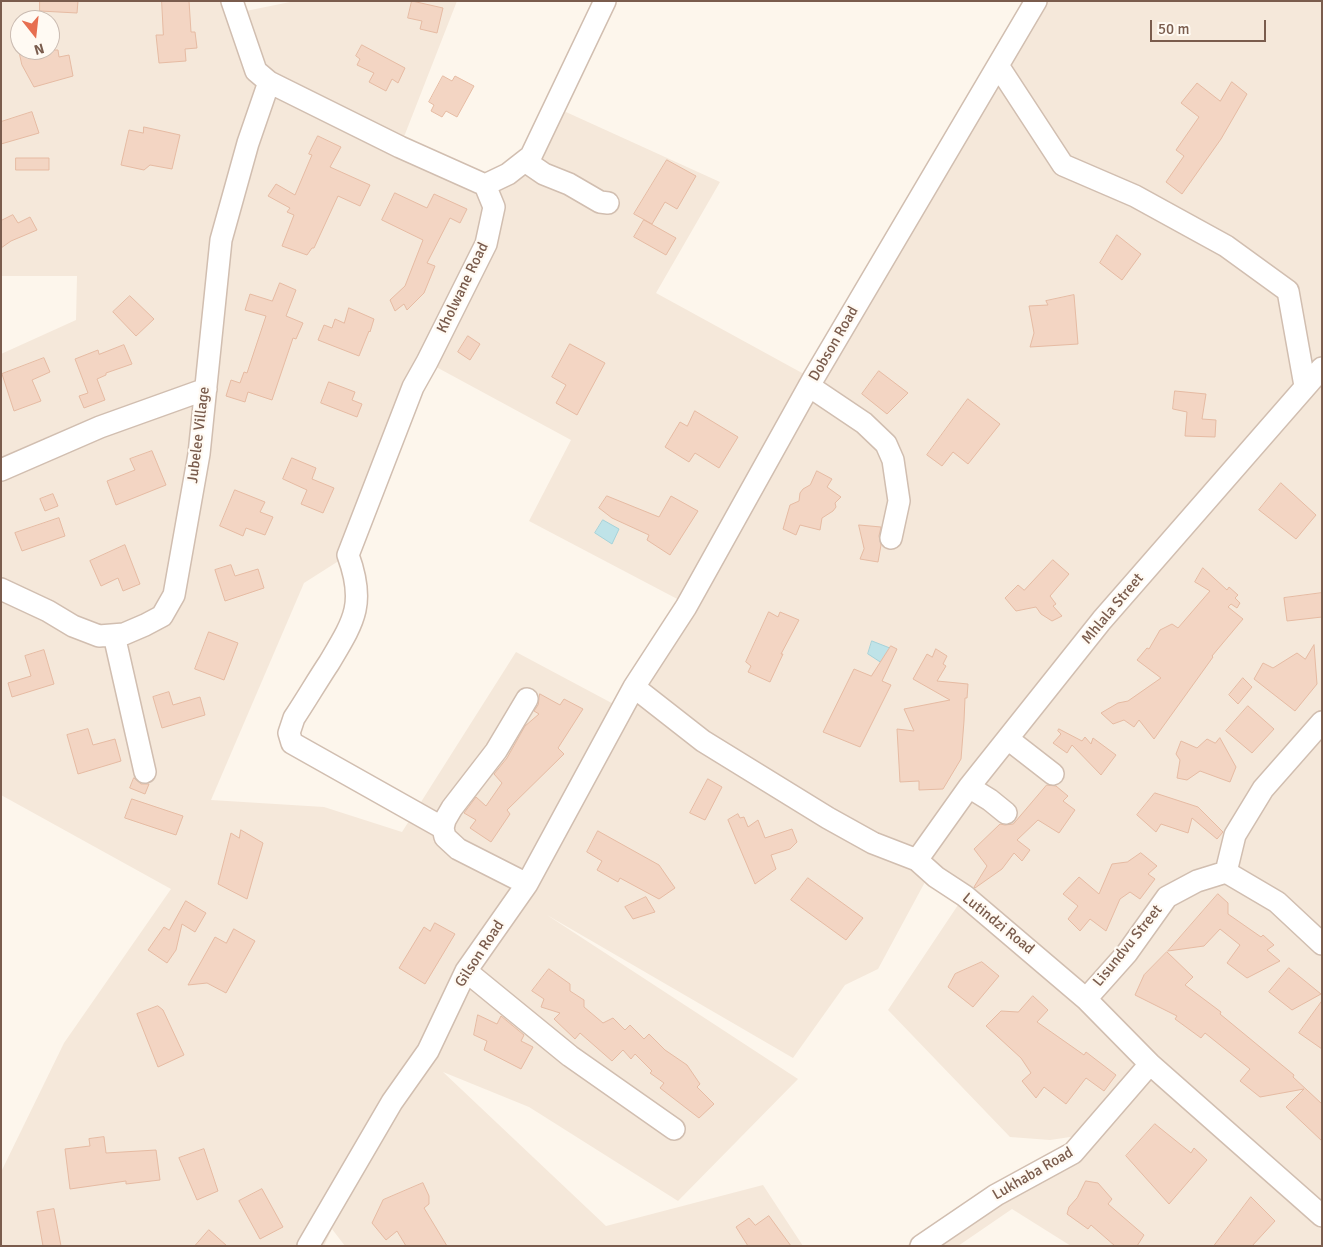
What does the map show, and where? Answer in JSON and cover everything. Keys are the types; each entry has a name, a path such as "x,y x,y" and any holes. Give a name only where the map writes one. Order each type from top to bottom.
{"street":[{"path":"232,1 256,71 269,82 400,147 485,185 508,174 532,156 605,1"},
{"name":"Dobson Road","path":"634,686 686,607 809,386 1036,1"},
{"path":"998,66 1063,165 1135,196 1226,246 1288,291 1305,386"},
{"name":"Jubelee Village","path":"1,589 48,611 73,626 98,636 124,634 162,616 174,595 199,454 222,240 248,143 269,82"},
{"path":"525,161 544,174 569,184 600,202 608,203"},
{"name":"Kholwane Road","path":"443,828 292,743 289,734 294,718 350,628 357,593 355,573 348,555 413,386 486,244 494,207 485,185"},
{"name":"Mhlala Street","path":"917,860 969,787 1102,620 1322,368"},
{"path":"809,386 864,423 886,444 893,460 899,501 891,538"},
{"path":"1,470 100,427 206,390"},
{"path":"114,635 145,772"},
{"name":"Lutindzi Road","path":"634,686 703,741 765,780 873,843 917,860 936,877 965,896 1086,999 1150,1064 1322,1216"},
{"name":"Gilson Road","path":"308,1246 392,1102 428,1050 466,971 527,884 634,686"},
{"path":"527,699 496,751 452,808 443,828 445,837 458,849 527,884"},
{"path":"1322,722 1263,788 1235,834 1226,872 1277,902 1322,944"},
{"path":"1008,738 1053,774"},
{"path":"969,787 1006,812"},
{"name":"Lisundvu Street","path":"1086,999 1127,953 1167,897 1197,881 1226,872"},
{"path":"466,971 570,1056 674,1129"},
{"name":"Lukhaba Road","path":"921,1246 996,1196 1073,1153 1150,1064"}],"shaded area":[{"path":"1,1 232,1 236,13 295,1 457,1 400,147 485,185 508,174 555,107 720,182 656,293 813,379 1036,1 1322,1 1322,1246 1071,1246 1012,1209 958,1246 906,1246 926,1232 1027,1173 1077,1136 1050,1140 1010,1137 888,1010 964,896 925,882 878,969 845,985 793,1058 547,915 798,1079 678,1201 529,1107 443,1072 606,1226 763,1185 803,1246 345,1246 332,1229 324,1246 1,1246 1,1172 64,1043 171,889 1,795 1,354 76,320 77,276 1,276","holes":["427,362 571,440 529,521 683,602 621,708 516,652 402,832 324,807 211,800 304,583 348,555"]}],"water":[{"path":"603,520 619,529 612,544 595,533"},
{"path":"872,641 895,650 888,667 868,654"}],"building":[{"path":"40,1 78,1 77,13 60,12 60,10 40,10"},
{"path":"162,1 189,1 191,32 195,32 197,48 185,49 186,61 159,63 156,35 163,35"},
{"path":"412,1 443,8 437,33 420,29 422,21 408,18"},
{"path":"362,45 405,68 398,83 392,79 386,91 369,82 374,73 357,65 360,59 356,56"},
{"path":"69,55 73,76 34,87 21,60 60,60 60,57"},
{"path":"443,76 452,81 455,76 474,86 457,117 446,111 442,117 431,111 434,105 429,102"},
{"path":"1232,82 1247,94 1221,139 1182,194 1166,182 1184,156 1176,150 1199,117 1181,103 1197,83 1220,101"},
{"path":"32,112 39,133 1,144 1,122"},
{"path":"144,127 180,135 172,169 150,165 144,170 121,165 129,130 143,133"},
{"path":"318,136 341,147 330,167 370,185 360,206 338,196 314,248 307,255 282,246 294,215 287,212 290,208 268,196 276,184 295,195 312,155 309,154"},
{"path":"16,158 49,158 49,170 16,170"},
{"path":"667,160 696,176 677,209 665,202 652,224 634,214"},
{"path":"395,193 427,208 434,194 467,209 460,223 450,218 427,263 435,266 424,293 407,310 404,304 395,311 390,300 405,286 423,240 382,220"},
{"path":"13,215 18,223 30,217 37,230 11,241 1,248 1,221"},
{"path":"644,220 676,238 666,255 634,237"},
{"path":"1117,235 1141,254 1122,280 1100,263"},
{"path":"280,283 296,290 286,316 303,323 296,339 293,338 272,400 248,392 245,402 226,396 231,380 240,383 244,372 247,373 266,316 245,310 250,294 272,301"},
{"path":"1074,295 1078,344 1030,347 1034,333 1029,306 1048,305 1046,301"},
{"path":"130,296 154,319 136,336 113,312"},
{"path":"349,308 374,319 359,356 318,340 324,325 332,328 335,319 344,323"},
{"path":"468,336 480,344 470,360 458,352"},
{"path":"570,344 605,363 577,415 556,403 566,385 552,377"},
{"path":"124,345 132,364 106,373 106,375 97,379 105,400 84,408 79,396 88,393 75,359 98,350 99,354"},
{"path":"44,358 50,372 32,380 41,401 14,411 2,374"},
{"path":"879,371 908,393 887,414 862,394"},
{"path":"329,382 355,392 352,400 362,404 357,417 321,403"},
{"path":"1175,391 1206,394 1202,419 1216,420 1215,437 1185,436 1187,412 1173,409"},
{"path":"968,399 1000,424 968,464 953,452 942,466 927,455"},
{"path":"695,411 738,437 719,468 695,453 689,462 665,447 680,422 687,426"},
{"path":"152,451 166,485 116,505 107,481 135,470 130,459"},
{"path":"292,458 316,468 312,479 334,488 323,513 301,504 307,490 283,479"},
{"path":"817,471 832,479 827,487 841,497 835,503 836,507 833,511 822,518 820,530 800,525 796,535 783,529 790,505 799,501 800,493 810,485"},
{"path":"1281,483 1316,515 1296,539 1259,510"},
{"path":"235,490 265,502 260,512 273,517 265,535 246,528 243,536 220,526"},
{"path":"53,494 58,506 45,511 40,499"},
{"path":"607,496 659,517 671,496 698,511 670,555 647,540 649,535 612,518 599,508"},
{"path":"59,518 65,536 22,551 15,533"},
{"path":"859,525 881,527 879,536 881,545 878,562 860,559 864,549"},
{"path":"125,545 140,584 123,591 118,578 101,586 90,561"},
{"path":"1053,560 1069,574 1050,596 1056,604 1053,606 1062,616 1052,621 1041,614 1036,607 1016,611 1005,598 1018,585 1024,590"},
{"path":"231,565 235,576 258,569 264,588 225,601 215,570"},
{"path":"1203,568 1227,590 1229,587 1238,595 1235,598 1240,603 1237,608 1231,604 1228,607 1243,619 1212,656 1154,739 1139,720 1134,727 1124,720 1113,724 1101,713 1118,703 1128,701 1161,678 1137,660 1147,648 1149,649 1160,630 1172,624 1178,628 1210,591 1195,582"},
{"path":"1322,593 1322,617 1287,621 1284,598"},
{"path":"769,612 778,617 780,612 799,620 781,654 783,654 770,682 748,672 751,666 746,662"},
{"path":"209,632 238,643 224,680 195,669"},
{"path":"1314,645 1317,684 1295,711 1254,679 1263,663 1273,668 1297,653 1305,659"},
{"path":"891,646 897,649 882,681 891,685 860,747 823,732 854,669 871,676"},
{"path":"936,649 947,656 943,664 946,666 937,681 968,684 967,698 965,698 961,759 943,789 919,790 919,781 900,782 897,729 914,731 904,709 950,700 913,679 927,654 932,657"},
{"path":"44,650 54,684 12,697 8,683 31,676 25,656"},
{"path":"1243,678 1252,687 1238,704 1229,695"},
{"path":"169,692 173,705 200,697 205,715 162,728 153,697"},
{"path":"540,694 560,705 564,699 583,709 558,748 564,754 507,810 510,814 491,842 470,828 476,820 464,813 476,797 486,806 502,783 494,774 507,758 525,726 539,714 534,711 538,705"},
{"path":"1248,706 1274,729 1252,753 1226,731"},
{"path":"88,729 93,745 115,739 121,761 78,774 67,735"},
{"path":"1059,729 1082,741 1085,737 1091,744 1093,738 1116,755 1101,775 1072,745 1067,753 1053,743 1061,734 1058,731"},
{"path":"1220,738 1236,767 1230,782 1200,771 1187,780 1177,778 1180,760 1176,754 1181,741 1197,748 1207,739 1215,743"},
{"path":"134,778 141,784 149,784 145,794 130,788"},
{"path":"708,779 722,787 705,820 690,813"},
{"path":"1047,785 1056,786 1068,796 1063,801 1075,810 1059,833 1038,820 1017,840 1030,850 1022,861 1014,853 1002,869 975,888 987,866 974,849 1000,824 1013,824"},
{"path":"1155,793 1198,807 1223,832 1217,839 1192,818 1188,833 1161,824 1156,832 1137,815"},
{"path":"132,799 183,816 176,835 125,818"},
{"path":"738,814 740,818 744,817 748,827 758,820 765,838 792,829 797,842 790,849 771,855 776,869 755,884 728,820"},
{"path":"241,830 263,843 247,899 218,884 231,833 239,838"},
{"path":"598,831 659,865 675,888 659,899 620,878 618,882 597,870 602,861 587,852"},
{"path":"1141,853 1157,866 1148,874 1155,879 1140,899 1130,892 1120,899 1106,931 1090,919 1080,931 1068,919 1078,906 1063,894 1079,877 1099,894 1112,864 1127,862"},
{"path":"808,878 863,918 846,940 791,900"},
{"path":"1218,894 1228,903 1228,914 1261,937 1263,935 1274,945 1267,950 1280,961 1247,978 1227,963 1240,945 1220,929 1204,946 1168,951"},
{"path":"646,897 655,912 633,919 625,907"},
{"path":"186,901 206,913 195,932 182,924 176,950 167,963 148,950 164,927 169,930"},
{"path":"435,923 455,934 425,984 399,968 424,927 430,931"},
{"path":"234,929 255,941 226,993 207,983 188,985 215,937 226,943"},
{"path":"1167,952 1193,977 1185,985 1221,1012 1220,1014 1294,1075 1293,1077 1322,1104 1322,1141 1286,1107 1304,1089 1260,1097 1240,1081 1250,1069 1205,1033 1201,1038 1175,1019 1177,1016 1135,995 1144,975"},
{"path":"982,962 999,976 973,1007 948,987 955,974"},
{"path":"1289,968 1321,994 1292,1010 1269,992"},
{"path":"549,969 570,984 570,991 584,1000 584,1007 603,1023 613,1018 625,1030 630,1025 644,1039 649,1034 665,1050 687,1065 700,1084 697,1087 714,1104 699,1118 660,1088 664,1083 650,1073 652,1071 635,1054 631,1059 623,1050 612,1061 580,1033 575,1039 554,1019 560,1013 541,1007 544,999 532,991"},
{"path":"1033,996 1048,1010 1037,1022 1084,1055 1086,1052 1116,1075 1104,1091 1086,1078 1066,1104 1044,1087 1036,1098 1022,1081 1031,1073 1021,1058 986,1026 1001,1011 1018,1012"},
{"path":"1322,1001 1322,1049 1299,1033"},
{"path":"158,1006 163,1010 184,1055 158,1067 137,1014"},
{"path":"478,1015 497,1024 501,1016 524,1035 521,1041 533,1047 521,1069 484,1050 487,1041 474,1035"},
{"path":"1155,1124 1191,1153 1194,1148 1207,1160 1169,1204 1126,1156"},
{"path":"104,1137 106,1153 156,1150 160,1180 126,1184 126,1181 70,1189 65,1149 90,1146 89,1139"},
{"path":"204,1149 218,1191 197,1200 179,1158"},
{"path":"1086,1181 1098,1183 1112,1199 1108,1204 1144,1235 1137,1246 1115,1246 1091,1225 1088,1229 1067,1214 1069,1207 1077,1198"},
{"path":"423,1183 429,1196 429,1204 424,1208 447,1246 406,1246 397,1231 386,1240 372,1223 383,1200"},
{"path":"262,1189 283,1227 260,1239 239,1201"},
{"path":"1251,1197 1275,1221 1252,1246 1214,1246"},
{"path":"54,1209 61,1246 43,1246 37,1212"},
{"path":"769,1216 791,1246 748,1246 736,1227 749,1218 755,1225"},
{"path":"209,1230 227,1246 195,1246"}]}
